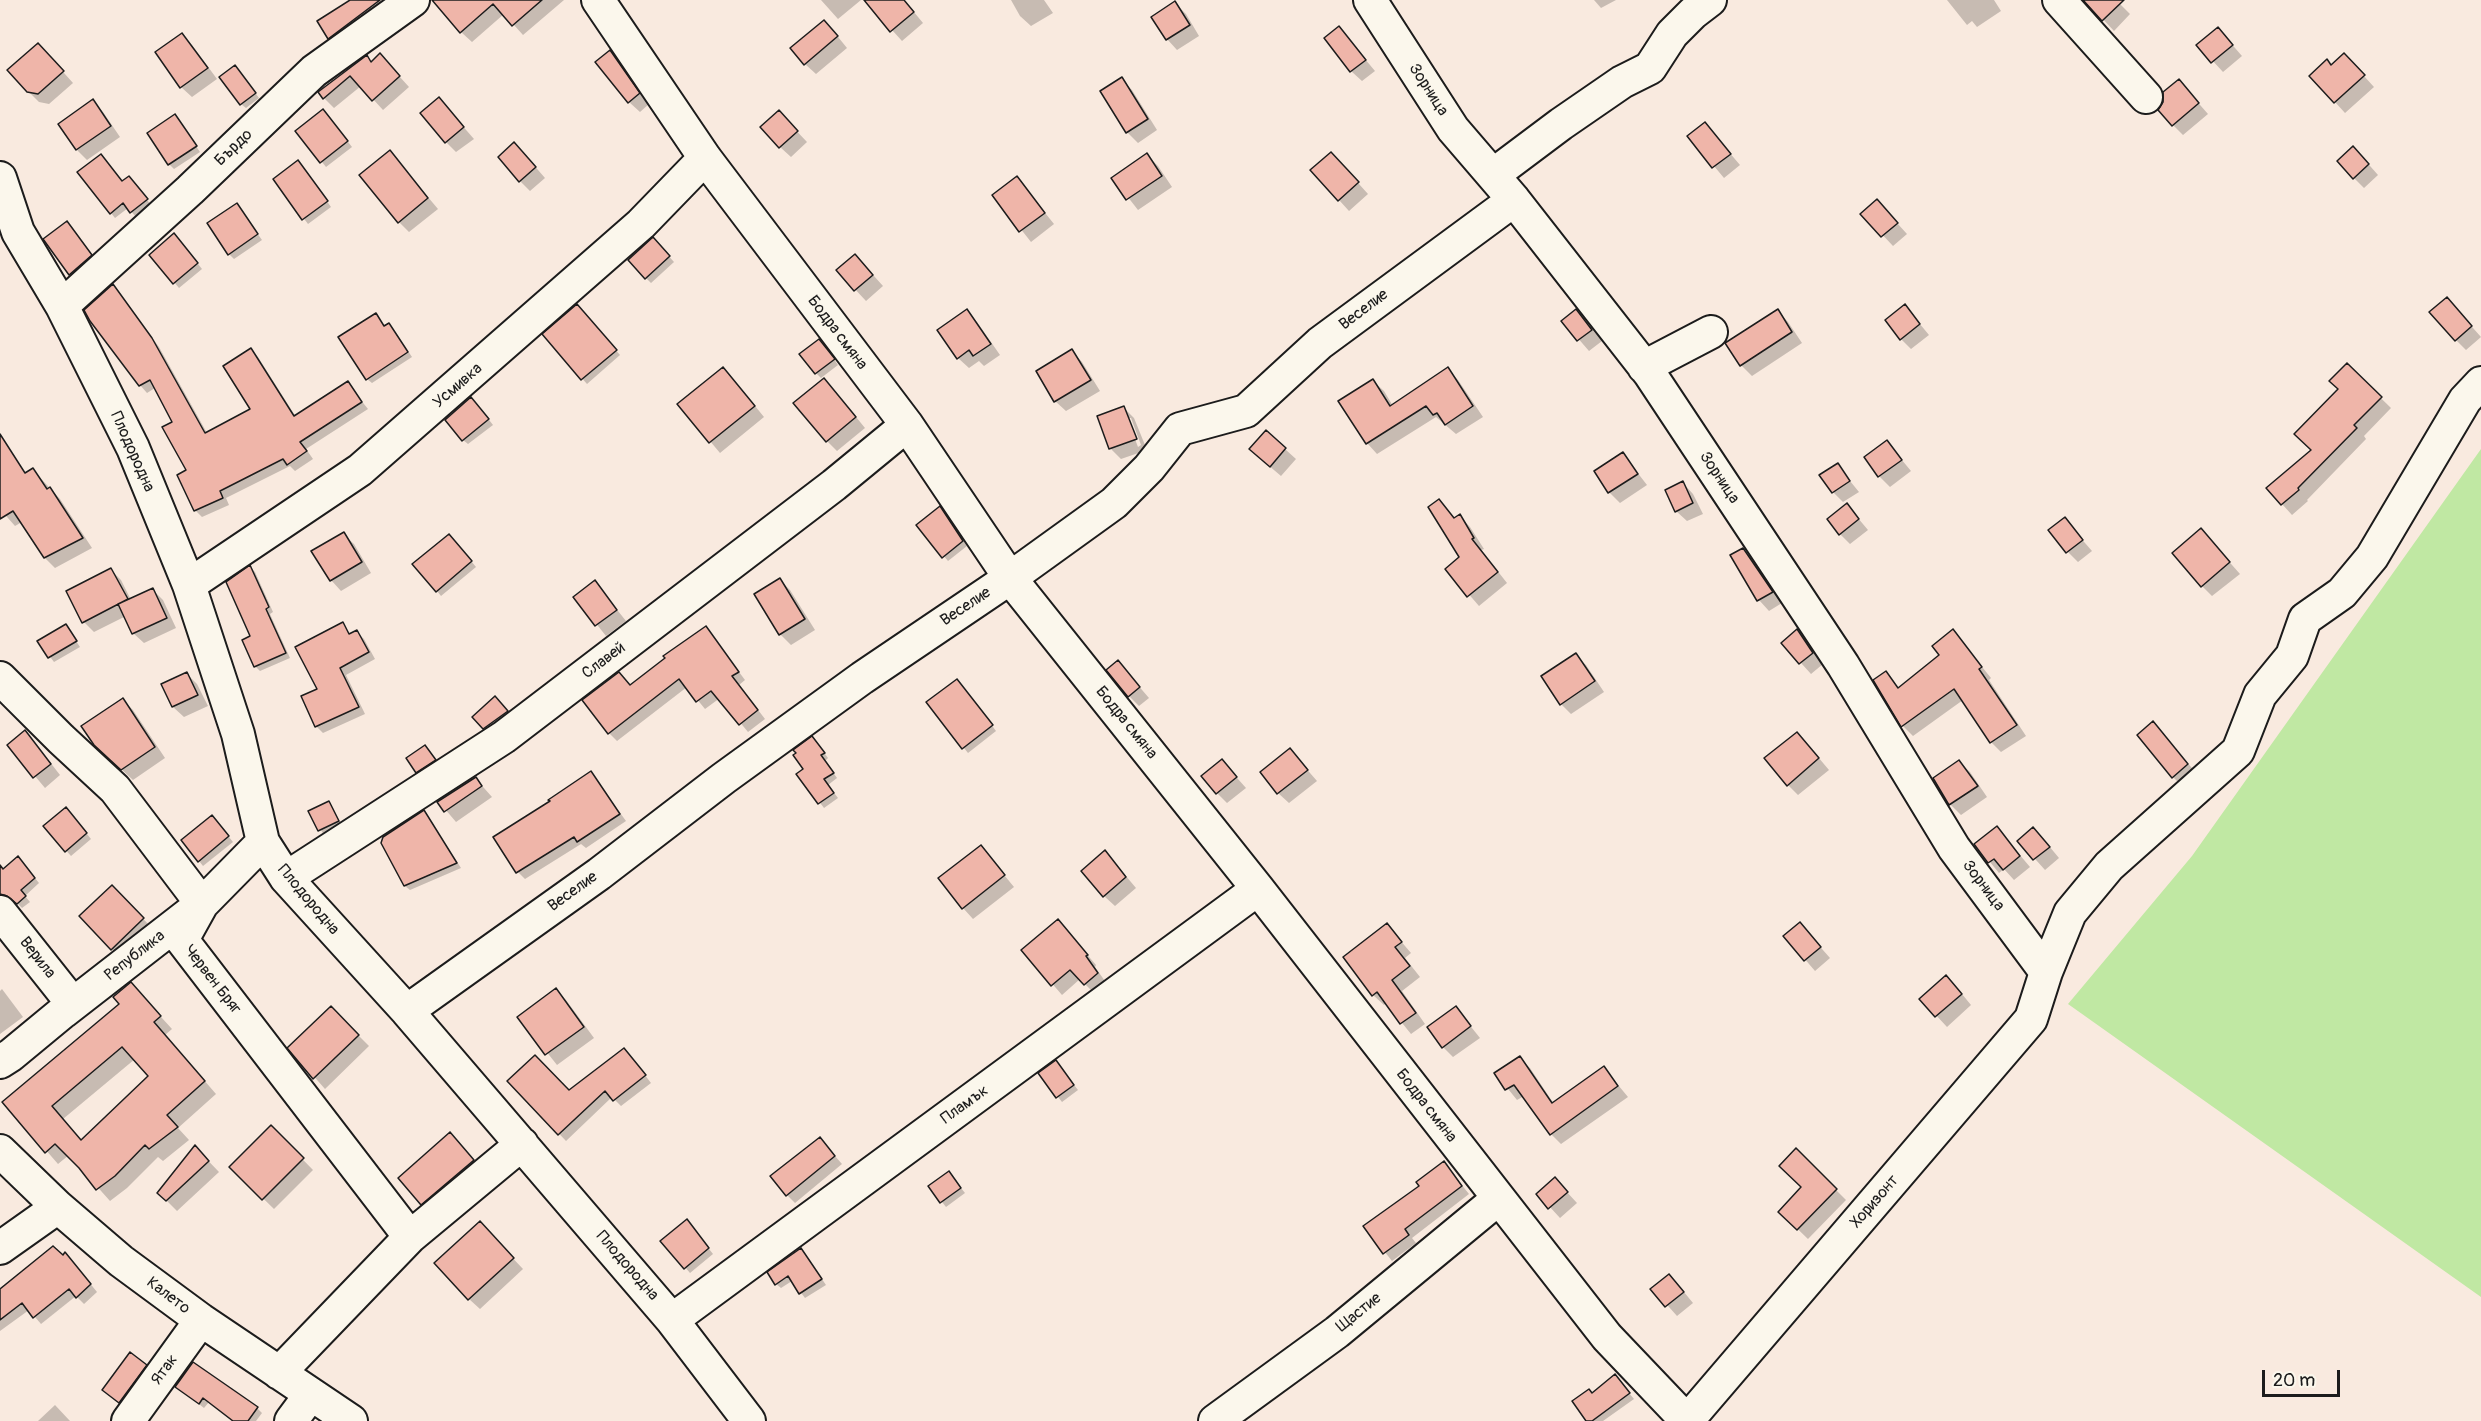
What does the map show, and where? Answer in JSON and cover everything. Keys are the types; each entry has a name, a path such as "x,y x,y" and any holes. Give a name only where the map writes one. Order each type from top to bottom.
{"street":[{"name":"Бърдо","path":"63,306 315,71 413,0"},
{"name":"Бодра смяна","path":"598,0 705,158 907,425 1010,578 1258,890 1607,1337 1687,1421"},
{"name":"Зорница","path":"1370,0 1453,129 1514,200 1644,367 1844,665 1954,848 2046,972"},
{"path":"1493,176 1560,124 1622,82 1650,68 1672,34 1710,0"},
{"path":"2060,0 2146,97"},
{"name":"Усмивка","path":"189,585 360,470 641,224 705,158"},
{"name":"Плодородна","path":"0,178 18,232 63,306 133,448 189,585 238,734 263,842 286,878 407,1011 672,1320 749,1421"},
{"name":"Веселие","path":"407,1011 598,874 724,778 844,691 1010,578 1114,503 1149,468 1180,429 1246,411 1320,342 1514,200"},
{"path":"1644,367 1711,332"},
{"name":"Хоризонт","path":"1687,1421 2031,1019 2046,972 2070,913 2109,866 2238,751 2260,695 2292,656 2305,619 2342,593 2372,557 2465,400 2481,383"},
{"name":"Славей","path":"286,878 504,737 834,485 907,425"},
{"path":"0,678 60,739 115,789 202,904"},
{"name":"Република","path":"0,1062 202,904 263,842"},
{"name":"Пламък","path":"672,1320 1258,890"},
{"name":"Червен Бряг","path":"202,904 182,940 410,1237"},
{"name":"Верила","path":"0,912 73,1004"},
{"path":"279,1373 410,1237 522,1144"},
{"name":"Калето","path":"0,1151 58,1207 121,1261 201,1320 351,1421"},
{"name":"Щастие","path":"1215,1421 1337,1332 1498,1199"},
{"path":"0,1248 58,1207"},
{"name":"Ятак","path":"128,1421 201,1320"},
{"path":"291,1421 311,1394"}],"green space":[{"path":"2481,449 2481,1297 2068,1004 2192,856"}],"building":[{"path":"350,0 380,0 328,39 317,21"},
{"path":"432,0 542,0 512,26 493,4 460,33"},
{"path":"864,0 904,0 914,12 890,32"},
{"path":"2083,0 2124,0 2102,21"},
{"path":"1175,1 1190,25 1166,40 1151,17"},
{"path":"824,20 838,36 804,65 790,48"},
{"path":"1339,26 1366,60 1350,72 1324,38"},
{"path":"2218,27 2233,45 2211,63 2196,45"},
{"path":"182,33 208,68 180,88 155,52"},
{"path":"38,43 64,71 38,94 27,92 7,70"},
{"path":"610,50 640,93 628,103 595,62"},
{"path":"380,53 400,76 372,101 350,76 323,99 318,92 367,55 371,62"},
{"path":"2344,53 2365,75 2334,103 2309,76 2327,59 2331,65"},
{"path":"235,65 256,93 240,105 219,77"},
{"path":"1122,77 1148,119 1126,133 1100,91"},
{"path":"2179,79 2199,103 2172,126 2158,110 2163,102 2163,92"},
{"path":"439,97 464,127 445,143 420,113"},
{"path":"93,99 111,126 76,150 58,124"},
{"path":"323,109 348,141 320,163 295,131"},
{"path":"779,110 798,131 779,148 760,127"},
{"path":"175,114 197,146 168,165 147,133"},
{"path":"1705,122 1731,154 1712,168 1687,136"},
{"path":"514,142 536,167 519,182 498,157"},
{"path":"2353,146 2369,164 2353,179 2337,161"},
{"path":"390,150 428,198 398,223 359,175"},
{"path":"1331,152 1359,182 1338,201 1310,170"},
{"path":"1147,153 1162,176 1126,200 1111,178"},
{"path":"101,154 122,181 129,176 148,199 130,213 123,203 110,214 77,172"},
{"path":"298,160 328,201 302,220 273,179"},
{"path":"1017,176 1045,213 1019,232 992,195"},
{"path":"1877,199 1898,223 1881,237 1860,214"},
{"path":"237,203 258,234 228,255 207,223"},
{"path":"67,221 92,255 69,275 43,239"},
{"path":"174,233 198,263 173,284 149,255"},
{"path":"653,237 670,256 645,279 628,260"},
{"path":"855,254 873,275 854,291 836,270"},
{"path":"113,284 152,338 205,433 250,409 223,366 251,348 294,416 348,381 362,402 300,442 307,451 287,465 283,459 220,491 223,498 194,511 177,475 186,470 162,427 172,422 150,380 139,386 84,310"},
{"path":"2447,297 2472,326 2455,341 2429,312"},
{"path":"577,304 617,350 581,380 542,334"},
{"path":"1905,304 1920,324 1900,340 1885,320"},
{"path":"967,309 991,344 973,356 969,350 957,359 937,330"},
{"path":"1576,309 1592,330 1577,341 1561,321"},
{"path":"1778,309 1792,332 1740,366 1725,343"},
{"path":"376,313 384,326 389,323 408,352 366,380 338,337"},
{"path":"819,339 835,359 815,374 799,354"},
{"path":"1072,349 1091,380 1054,402 1036,371"},
{"path":"2347,363 2382,397 2354,425 2357,428 2298,488 2299,490 2281,505 2266,488 2311,450 2294,434 2338,389 2329,381"},
{"path":"723,367 755,406 709,443 677,404"},
{"path":"1448,367 1473,406 1445,425 1437,413 1433,415 1426,406 1366,444 1338,401 1373,379 1390,406"},
{"path":"824,378 856,417 826,442 793,403"},
{"path":"471,397 489,419 462,441 445,420"},
{"path":"1124,406 1137,439 1109,449 1097,416"},
{"path":"1266,430 1286,448 1270,467 1249,449"},
{"path":"0,434 25,473 33,468 47,489 50,487 83,538 44,558 13,511 0,519"},
{"path":"1887,440 1902,460 1878,477 1864,457"},
{"path":"1623,452 1638,474 1608,493 1594,471"},
{"path":"1838,463 1850,481 1832,493 1819,475"},
{"path":"1683,481 1693,503 1675,512 1665,490"},
{"path":"1439,499 1454,518 1460,514 1474,538 1472,539 1498,572 1467,597 1445,569 1459,557 1428,507"},
{"path":"1847,503 1859,519 1839,535 1827,519"},
{"path":"940,506 963,541 942,558 916,525"},
{"path":"2065,517 2083,540 2066,553 2048,530"},
{"path":"2201,528 2230,562 2201,587 2172,553"},
{"path":"344,532 362,562 330,581 311,551"},
{"path":"449,534 472,561 436,592 412,564"},
{"path":"1743,548 1773,592 1757,601 1730,555"},
{"path":"250,565 269,607 266,609 286,653 254,667 242,640 250,636 226,582"},
{"path":"111,568 128,599 82,623 66,591"},
{"path":"780,578 805,619 779,635 754,594"},
{"path":"595,580 617,610 595,626 573,597"},
{"path":"153,588 167,618 132,634 118,604"},
{"path":"343,622 349,634 357,630 369,652 340,668 359,707 315,727 301,696 317,689 295,647"},
{"path":"66,624 77,641 48,658 37,641"},
{"path":"706,626 739,672 732,676 758,710 739,725 711,691 696,702 679,679 608,734 582,700 619,672 630,685 665,658 663,656"},
{"path":"1797,629 1813,653 1799,664 1781,643"},
{"path":"1953,629 1982,667 1979,669 2017,725 1990,743 1954,689 1901,727 1873,680 1886,671 1898,688 1939,655 1932,646"},
{"path":"1576,653 1595,681 1560,705 1541,676"},
{"path":"1118,660 1140,687 1128,697 1106,670"},
{"path":"187,672 198,695 172,707 161,684"},
{"path":"957,679 993,725 962,749 926,702"},
{"path":"495,696 508,711 483,729 472,717"},
{"path":"123,698 155,747 121,770 94,745 81,726"},
{"path":"2153,721 2188,764 2172,778 2137,735"},
{"path":"25,730 51,764 33,778 7,745"},
{"path":"1797,732 1819,758 1787,786 1764,758"},
{"path":"812,736 825,753 821,755 834,773 824,779 834,793 818,804 796,774 803,769 793,755 796,753 793,750"},
{"path":"425,745 436,760 416,773 406,758"},
{"path":"1290,748 1308,770 1277,794 1260,772"},
{"path":"1222,759 1237,777 1216,794 1201,776"},
{"path":"1959,760 1978,786 1949,805 1933,778"},
{"path":"591,771 620,814 577,842 574,837 516,873 493,837 550,801 548,800"},
{"path":"476,777 482,786 444,812 437,802"},
{"path":"329,801 339,821 318,831 308,811"},
{"path":"66,807 87,833 65,852 43,826"},
{"path":"424,810 457,863 404,886 381,843 383,837"},
{"path":"212,815 229,836 198,862 181,840"},
{"path":"1997,826 2020,856 2003,870 1994,859 1988,863 1974,844"},
{"path":"2033,827 2050,847 2033,860 2017,841"},
{"path":"981,845 1005,875 962,909 938,878"},
{"path":"1105,850 1126,877 1103,897 1081,871"},
{"path":"18,856 35,878 21,890 26,896 17,904 7,896 0,894 0,865 3,869"},
{"path":"112,885 144,918 111,950 79,916"},
{"path":"1058,919 1088,955 1086,956 1098,973 1084,985 1070,970 1051,986 1021,950"},
{"path":"1800,922 1821,947 1804,961 1783,936"},
{"path":"1387,923 1402,942 1395,947 1410,966 1392,980 1416,1013 1400,1024 1377,992 1372,996 1343,957"},
{"path":"1946,975 1962,994 1935,1017 1919,999"},
{"path":"131,982 161,1016 154,1022 205,1081 167,1115 178,1127 149,1149 145,1145 115,1176 96,1190 79,1168 55,1144 45,1153 2,1102 119,1004 113,997","holes":["122,1047 148,1076 81,1140 52,1106"]},
{"path":"556,988 584,1027 545,1055 517,1017"},
{"path":"331,1006 359,1035 313,1079 287,1048"},
{"path":"1456,1006 1471,1026 1442,1048 1427,1027"},
{"path":"624,1048 646,1075 613,1101 605,1091 558,1135 507,1081 535,1055 569,1090"},
{"path":"1520,1056 1552,1103 1604,1066 1618,1086 1550,1135 1514,1085 1505,1090 1494,1073"},
{"path":"1056,1060 1074,1085 1056,1098 1038,1073"},
{"path":"271,1125 304,1158 262,1200 229,1167"},
{"path":"450,1132 474,1160 421,1205 398,1178"},
{"path":"820,1137 835,1156 786,1196 770,1176"},
{"path":"195,1145 209,1161 166,1201 157,1193"},
{"path":"1796,1148 1837,1189 1797,1230 1778,1212 1801,1187 1779,1166"},
{"path":"1444,1161 1462,1186 1405,1229 1409,1235 1383,1254 1363,1226 1419,1186 1416,1182"},
{"path":"949,1171 961,1188 940,1203 928,1186"},
{"path":"1555,1177 1568,1192 1548,1209 1536,1194"},
{"path":"687,1219 709,1248 684,1269 660,1241"},
{"path":"480,1221 514,1258 468,1300 434,1263"},
{"path":"53,1246 63,1255 65,1252 91,1284 76,1298 69,1289 33,1318 22,1303 0,1320 0,1289"},
{"path":"801,1248 822,1279 799,1294 788,1276 775,1285 767,1272"},
{"path":"1669,1274 1684,1292 1665,1307 1650,1289"},
{"path":"130,1352 147,1365 119,1403 102,1390"},
{"path":"193,1362 258,1407 248,1421 233,1421 203,1398 199,1404 175,1387"},
{"path":"1615,1374 1630,1393 1592,1421 1586,1421 1572,1401 1589,1389 1592,1393"}]}
